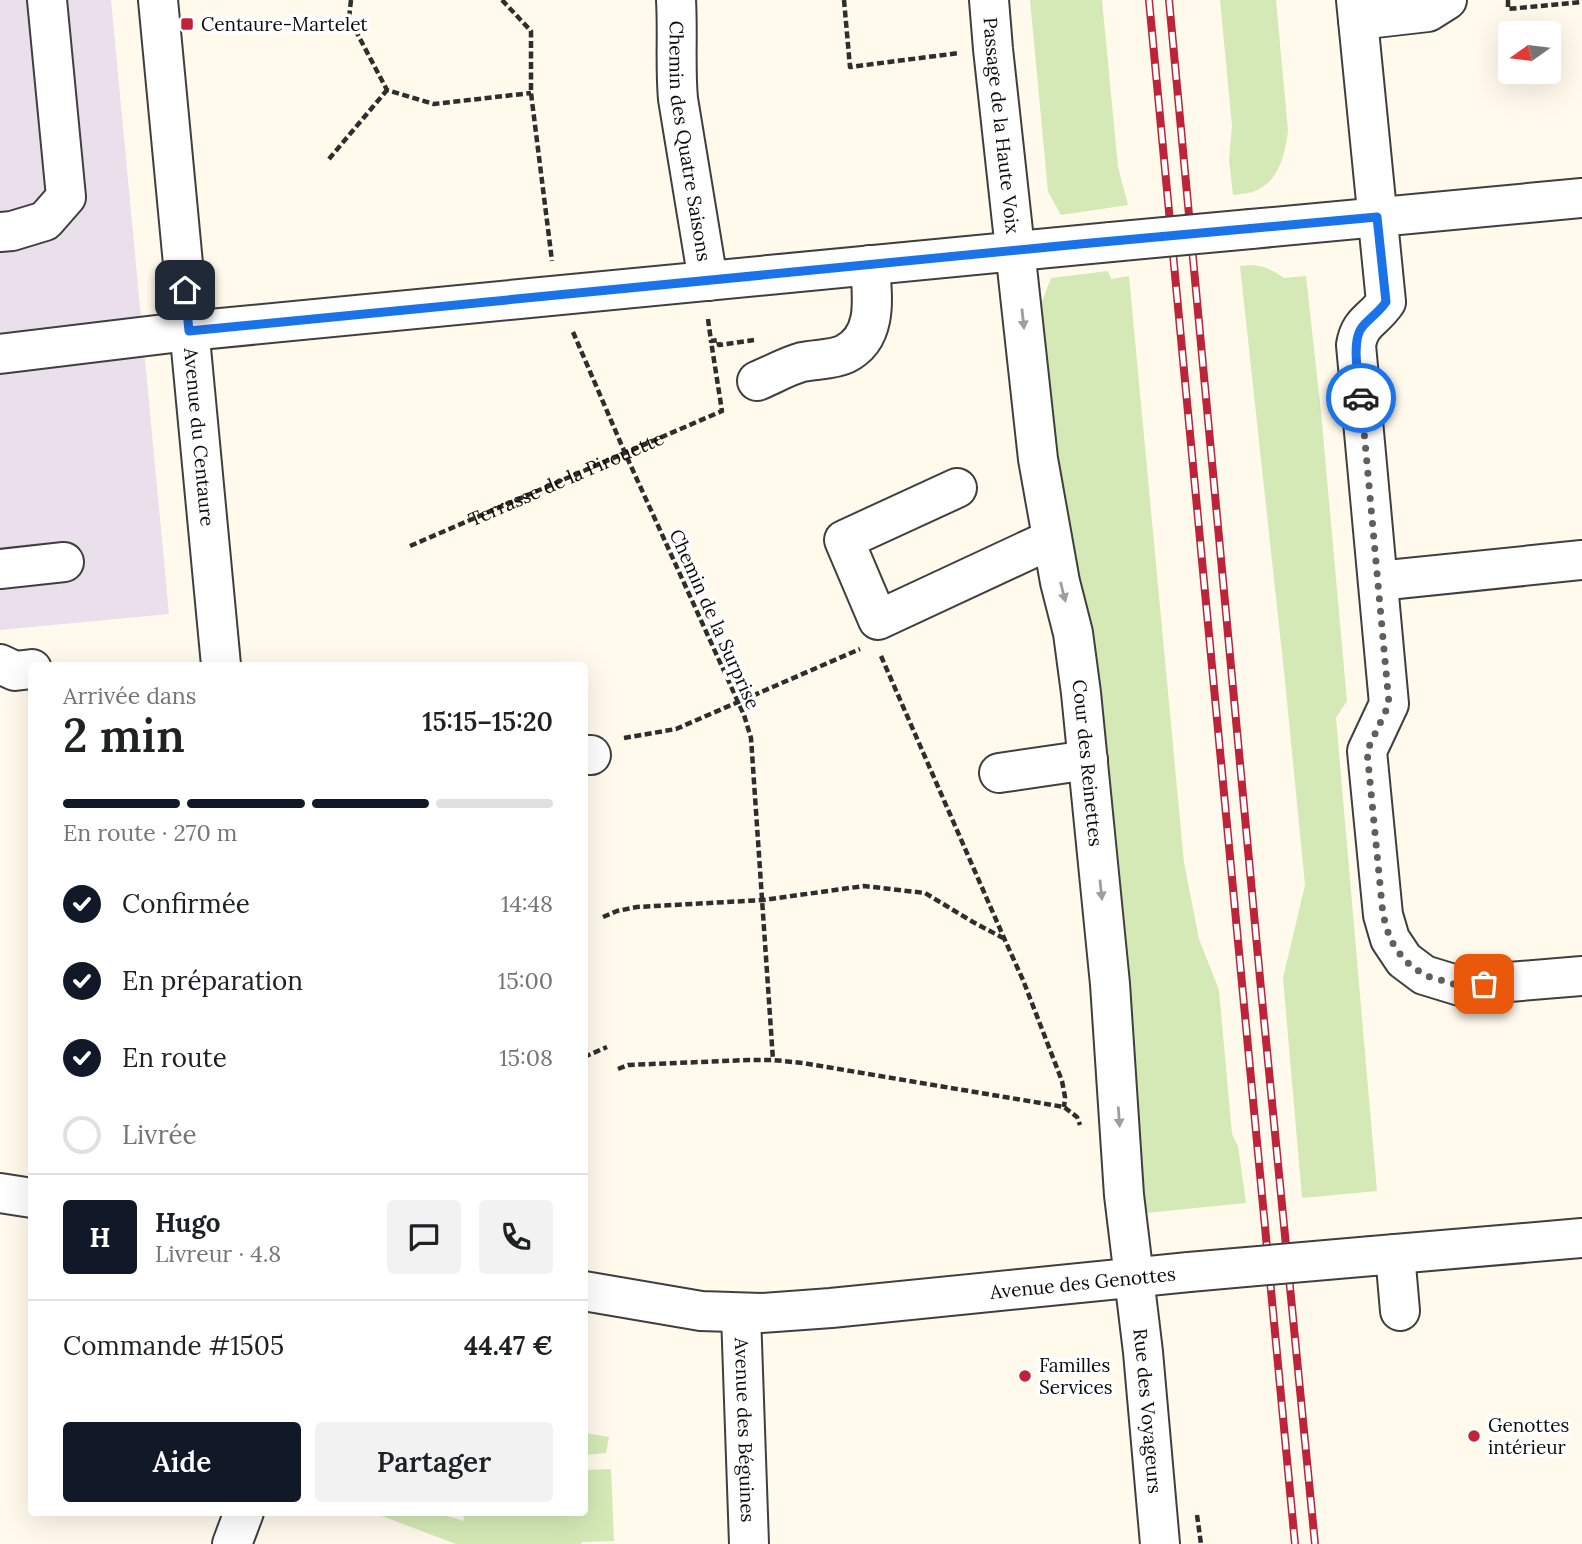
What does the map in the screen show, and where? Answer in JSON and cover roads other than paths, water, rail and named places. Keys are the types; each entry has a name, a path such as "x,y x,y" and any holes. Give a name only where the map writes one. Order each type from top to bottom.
{"street":[{"path":"0,232 45,221 66,197 47,0"},
{"name":"Avenue du Centaure","path":"158,0 221,662"},
{"name":"Chemin des Quatre Saisons","path":"676,0 678,99 708,281"},
{"name":"Passage de la Haute Voix","path":"989,0 1016,251"},
{"path":"1447,0 1428,12 1357,10 1386,302 1362,327 1356,345 1389,704 1367,751 1383,915 1390,939 1404,960 1424,975 1460,986 1582,976"},
{"path":"0,354 189,331 1582,198"},
{"name":"Cour des Reinettes","path":"1016,251 1038,459 1060,582 1073,633 1081,693 1110,984 1124,1195 1134,1278"},
{"path":"757,381 797,364 845,354 859,343 871,321 870,265"},
{"path":"957,488 844,540 879,630 1052,539"},
{"path":"1378,581 1582,560"},
{"path":"0,569 64,562"},
{"path":"0,663 15,671 28,669"},
{"path":"999,773 1088,761"},
{"path":"0,1193 28,1197"},
{"name":"Avenue des Genottes","path":"588,1292 701,1311 780,1313 1189,1272 1582,1238"},
{"path":"1384,1255 1400,1311"},
{"name":"Rue des Voyageurs","path":"1134,1278 1160,1544"},
{"name":"Avenue des Béguines","path":"741,1314 749,1544"},
{"path":"232,1544 242,1516"}],"railway":[{"path":"1149,0 1295,1544"},
{"path":"1169,0 1315,1544"}],"place":[{"name":"Centaure-Martelet","path":"187,24"},
{"name":"Familles Services","path":"1025,1376"},
{"name":"Genottes intérieur","path":"1474,1436"}]}
